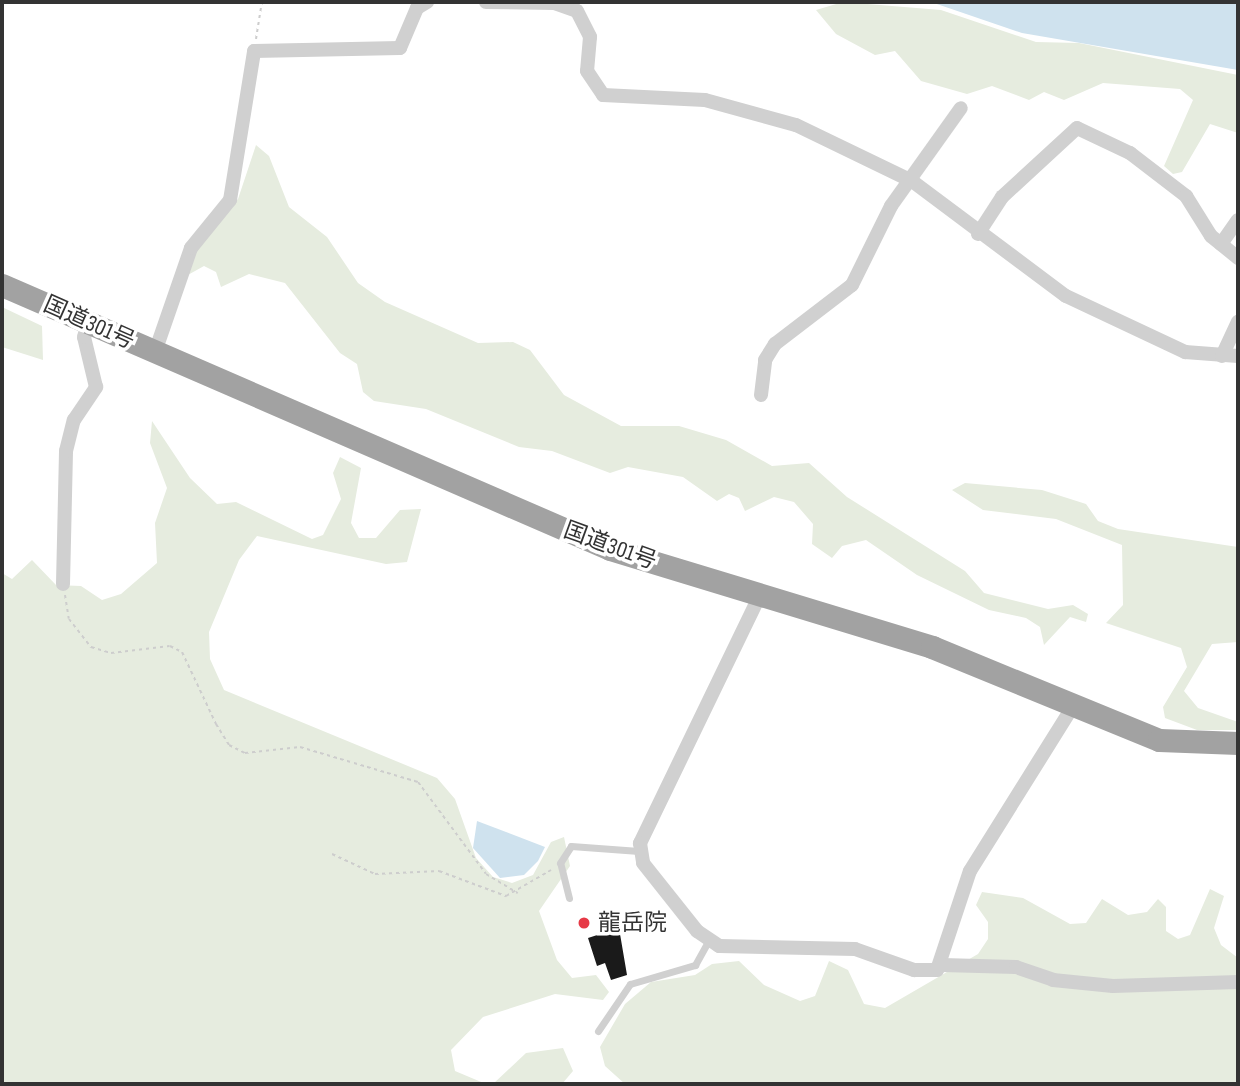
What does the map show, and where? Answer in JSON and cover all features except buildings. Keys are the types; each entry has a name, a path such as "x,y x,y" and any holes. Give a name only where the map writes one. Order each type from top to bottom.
{"highway":[{"name":"国道301号","path":"2,285 588,540 932,647 1159,740 1238,743"}],"street":[{"path":"155,352 191,248 230,200 254,51 400,48 416,8 427,2"},
{"path":"486,2 554,3 577,11 590,37 587,71 603,96 705,100 768,115 912,181 1036,279 1109,318 1185,352 1238,356"},
{"path":"761,396 765,360 775,344 852,285 891,206 912,181 961,108"},
{"path":"978,234 1002,197 1077,128 1130,153 1186,196 1221,244 1238,258"},
{"path":"1221,244 1238,220"},
{"path":"1222,356 1238,322"},
{"path":"63,584 66,451 74,420 96,387 84,337 88,323"},
{"path":"761,595 639,851 708,942 769,951 855,949 927,973 942,965 1016,967 1053,980 1113,986 1238,982"},
{"path":"942,965 970,871 1073,706"}],"lane":[{"path":"569,898 560,863 571,846 590,842 639,851"},
{"path":"598,1031 629,984 695,965 708,942"}],"path":[{"path":"254,51 262,2"},
{"path":"63,584 69,619 91,647 111,653 170,646 182,652 229,745 255,754 300,747 332,753 418,782 486,874 518,893"},
{"path":"332,854 374,874 439,871 493,892 518,893 560,863"}],"shaded area":[{"path":"843,2 941,10 1036,42 1079,43 1238,75 1238,133 1210,124 1182,172 1173,174 1164,166 1193,100 1180,89 1103,83 1064,100 1044,92 1029,100 992,86 967,94 921,81 895,51 875,55 836,34 816,10"},
{"path":"256,145 269,156 289,207 327,237 358,283 385,302 478,343 513,342 530,350 564,395 621,426 679,426 726,440 772,466 809,463 847,497 965,571 984,593 1048,609 1073,605 1088,614 1086,622 1070,617 1044,645 1040,627 1026,618 989,610 917,575 866,540 842,546 832,558 812,544 813,524 794,502 774,497 745,511 739,498 729,494 717,501 683,477 628,467 610,473 552,451 519,447 426,409 374,401 363,392 357,364 340,353 285,283 249,274 221,287 216,272 204,266 186,276 200,242 238,199"},
{"path":"2,307 42,326 43,360 2,347"},
{"path":"152,421 190,478 217,504 236,502 312,539 323,535 341,499 333,473 340,457 361,468 351,523 359,538 376,538 400,510 421,509 407,562 386,564 257,536 239,560 209,632 210,659 224,690 437,778 455,799 476,858 493,877 512,883 533,875 551,842 564,837 570,866 539,911 557,960 572,978 596,975 609,992 603,1000 555,994 483,1017 451,1050 455,1071 486,1084 2,1084 2,573 12,579 32,560 56,585 81,586 102,600 121,594 157,563 155,523 167,488 150,443"},
{"path":"965,483 1042,490 1086,504 1098,521 1118,529 1238,547 1238,642 1212,644 1184,691 1198,708 1238,722 1238,730 1197,730 1165,718 1163,707 1187,667 1181,648 1106,623 1123,605 1122,545 1056,519 983,510 952,490"},
{"path":"1210,889 1224,896 1214,928 1221,945 1238,958 1238,1084 625,1084 605,1066 600,1047 625,1004 651,982 695,975 712,964 739,961 764,985 800,1001 815,996 829,961 848,970 864,1004 885,1008 978,954 988,939 988,922 976,905 982,892 1023,898 1070,924 1086,923 1102,899 1128,915 1147,912 1158,899 1166,907 1166,931 1178,939 1190,935"},
{"path":"563,1048 573,1071 562,1084 493,1084 526,1053"}],"water":[{"path":"931,2 1238,2 1238,70 1022,33"},
{"path":"477,821 545,847 538,861 524,875 500,878 473,848"}],"place":[{"name":"龍岳院","path":"584,923"}]}
